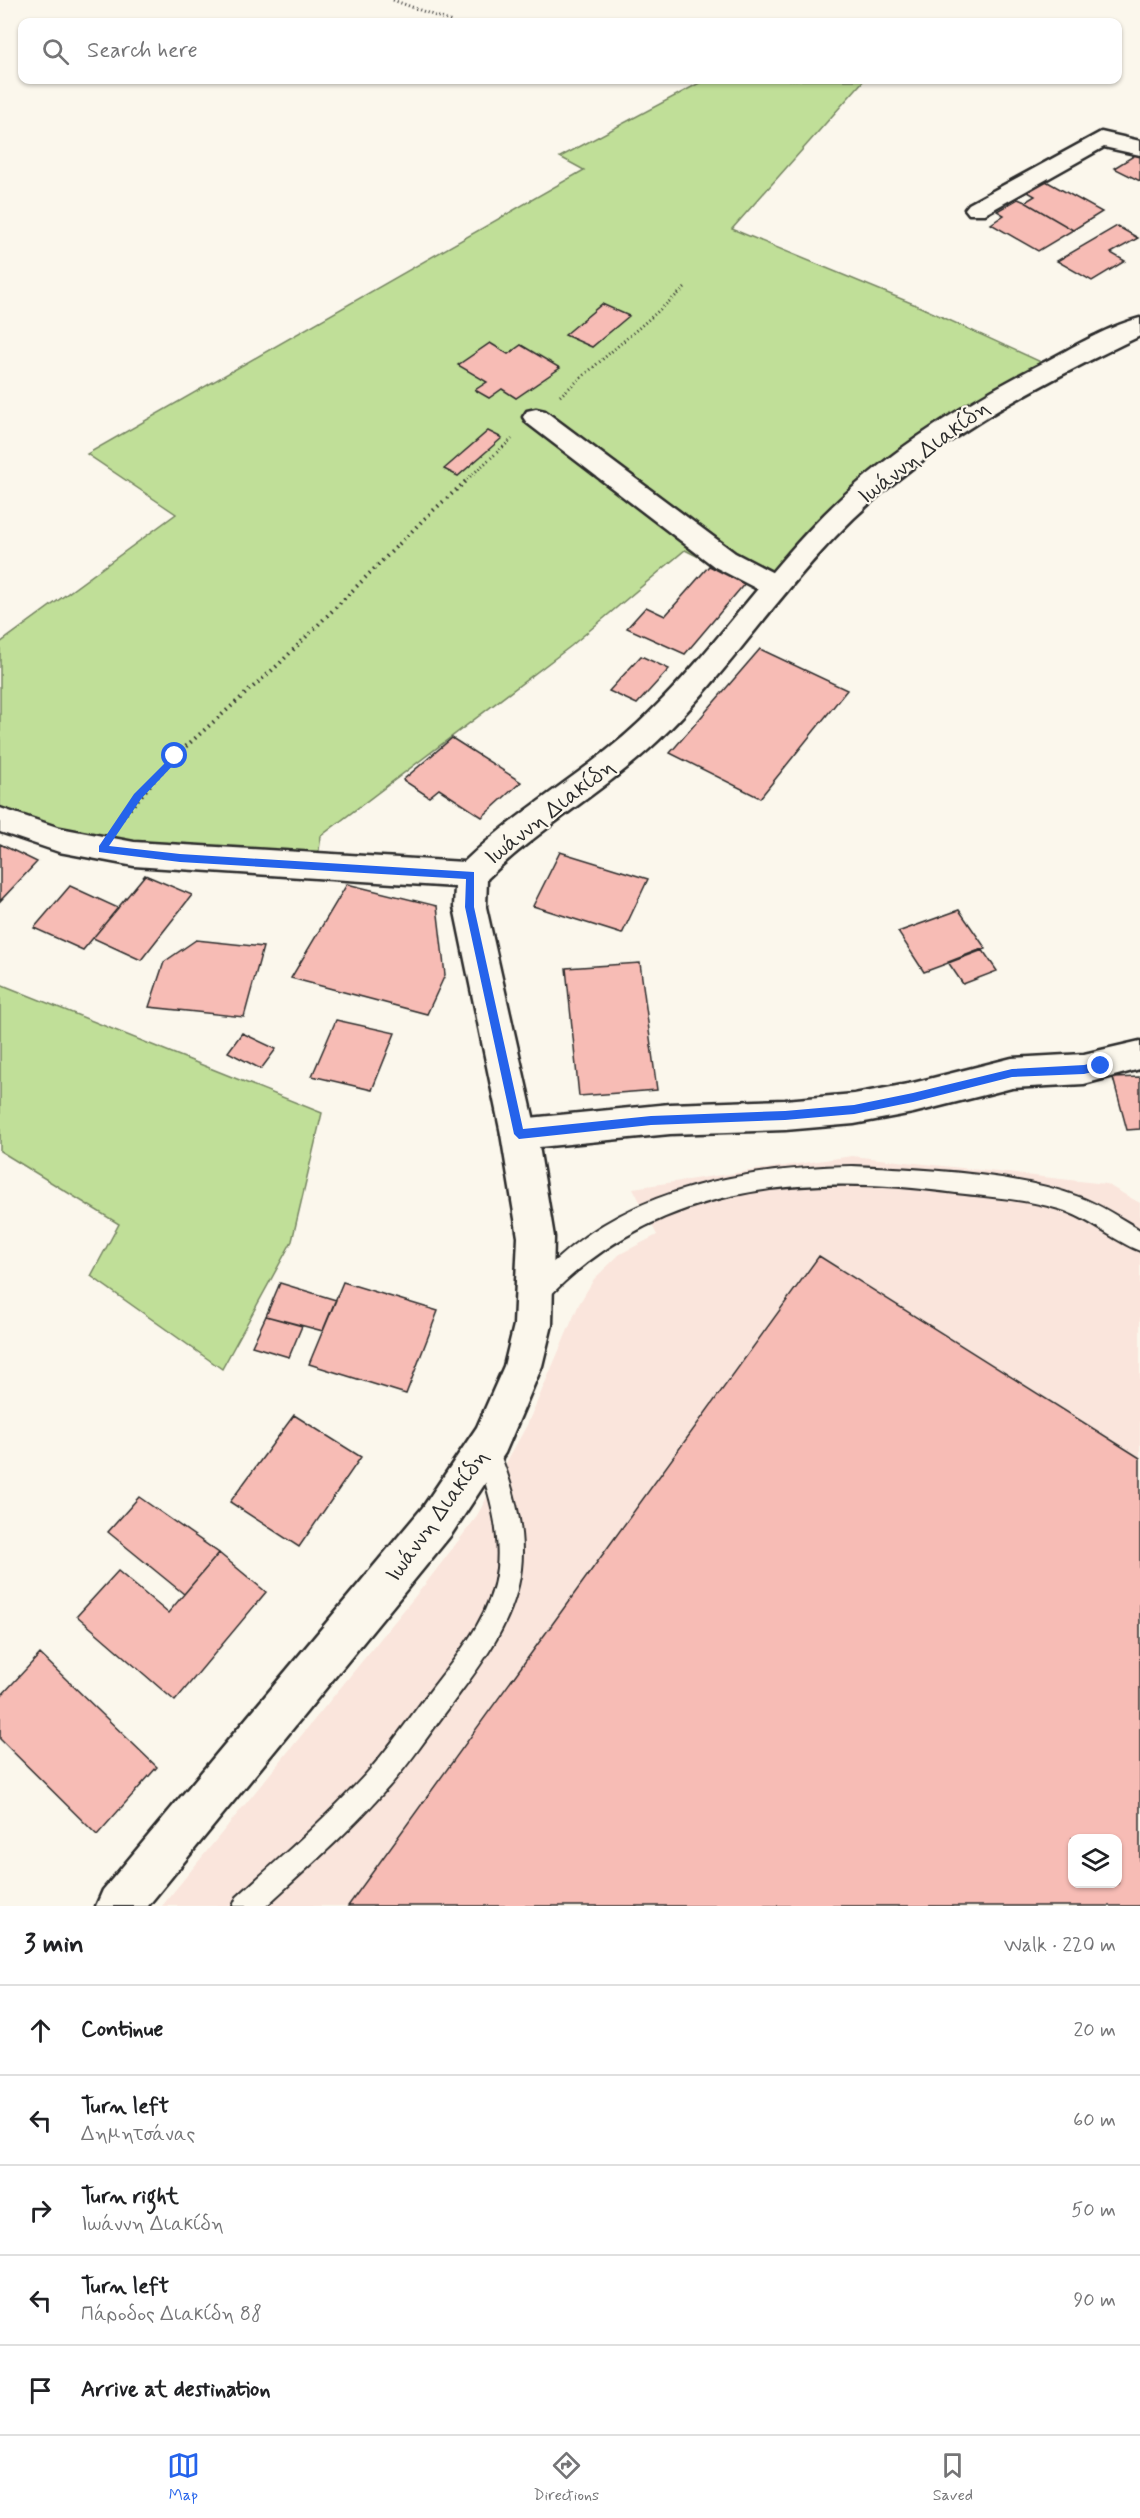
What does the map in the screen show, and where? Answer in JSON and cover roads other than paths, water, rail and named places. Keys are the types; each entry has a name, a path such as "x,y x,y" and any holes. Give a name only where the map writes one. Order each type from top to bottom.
{"street":[{"path":"977,209 1101,140 1140,148"},
{"name":"Ιωάννη Διακίδη","path":"119,1906 437,1521 486,1448 510,1401 523,1366 532,1325 535,1296 536,1237 519,1134 470,907 471,875 498,846 656,725 775,586 848,507 886,473 954,423 1025,381 1140,326"},
{"path":"536,417 725,560 775,586"},
{"path":"0,820 34,833 102,849 180,858 471,875"},
{"path":"519,1134 651,1120 785,1115 854,1109 913,1098 1005,1074 1084,1069 1140,1055"}],"lane":[{"path":"535,1296 582,1251 603,1237 656,1210 683,1199 739,1185 830,1175 892,1175 1041,1195 1073,1204 1140,1241"},
{"path":"246,1906 317,1843 375,1782 483,1638 497,1610 509,1568 504,1509 486,1448"}]}
